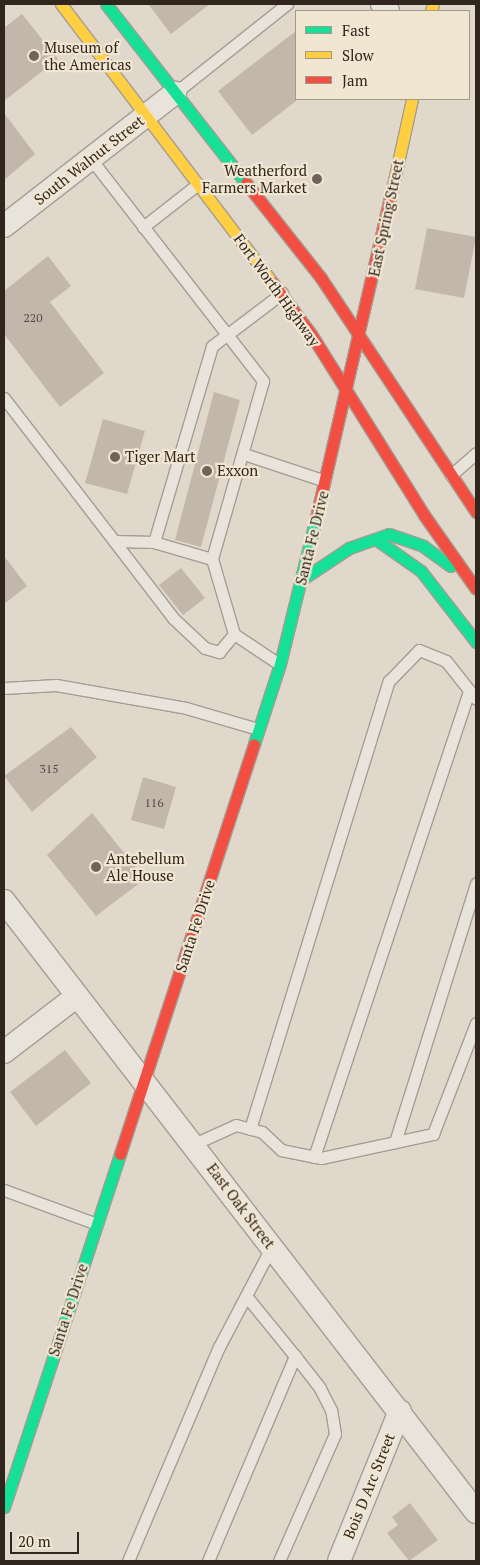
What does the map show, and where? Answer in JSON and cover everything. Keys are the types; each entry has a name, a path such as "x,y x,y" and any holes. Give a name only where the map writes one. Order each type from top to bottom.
{"main road":[{"name":"Fort Worth Highway","path":"61,4 282,294 476,589"},
{"path":"106,4 321,278 450,476 476,512"},
{"name":"East Spring Street","path":"360,337 412,100"},
{"name":"Santa Fe Drive","path":"4,1507 145,1082 280,664 360,337"},
{"path":"450,476 476,496"},
{"path":"302,580 349,548 388,534 407,538 468,578"},
{"path":"373,538 421,571 476,642"}],"street":[{"name":"South Walnut Street","path":"4,226 174,93"},
{"name":"East Oak Street","path":"4,902 194,1144 476,1512"},
{"path":"4,1052 77,996"},
{"name":"Bois D Arc Street","path":"338,1561 400,1412"}],"lane":[{"path":"174,93 287,4"},
{"path":"91,159 263,381 244,454 212,559 234,634 280,664"},
{"path":"143,228 198,184"},
{"path":"154,542 212,346 282,294"},
{"path":"4,398 173,618 205,648 219,652 234,634"},
{"path":"450,476 476,453"},
{"path":"244,454 325,481"},
{"path":"114,541 154,542 212,559"},
{"path":"250,1129 389,681 419,650 446,660 473,695 314,1157"},
{"path":"4,688 65,686 186,708 258,729"},
{"path":"395,1142 476,883"},
{"path":"194,1144 236,1125 262,1132 281,1150 314,1157 433,1134 476,1023"},
{"path":"4,1190 97,1224"},
{"path":"128,1561 220,1347 272,1246"},
{"path":"246,1296 320,1388 331,1410 335,1434 279,1561"},
{"path":"208,1561 295,1356"}],"building":[{"path":"148,4 210,4 171,34"},
{"path":"22,14 58,59 4,101 4,28"},
{"path":"295,32 296,101 252,135 218,91"},
{"path":"4,113 35,154 4,180"},
{"path":"427,228 476,237 464,298 415,289"},
{"path":"48,256 71,286 50,302 104,373 60,407 4,334 4,291"},
{"path":"214,392 240,400 201,547 175,540"},
{"name":"Tiger Mart","path":"103,419 145,431 127,494 85,483"},
{"path":"4,556 27,586 4,604"},
{"path":"181,568 205,598 183,615 159,585"},
{"path":"71,727 97,757 32,812 4,776"},
{"path":"143,777 176,787 164,829 131,820"},
{"name":"Antebellum Ale House","path":"92,813 145,879 96,916 47,855"},
{"path":"65,1050 91,1083 36,1126 10,1092"},
{"path":"410,1503 438,1540 409,1561 387,1533 398,1525 392,1517"}],"traffic: fast":[{"path":"106,4 246,183"},
{"path":"254,744 280,664 317,513"},
{"path":"301,580 349,548 389,534 423,546 451,566"},
{"path":"377,540 421,571 476,642"},
{"path":"4,1507 120,1154"}],"traffic: slow":[{"path":"61,4 272,282"},
{"path":"431,10 433,4"},
{"path":"393,185 412,100"}],"traffic: jam":[{"path":"246,183 321,278 476,512"},
{"path":"317,513 393,185"},
{"path":"272,282 311,334 424,515 476,589"},
{"path":"120,1154 254,744"}],"place":[{"name":"Museum of the Americas","path":"34,56"},
{"name":"Weatherford Farmers Market","path":"317,179"},
{"name":"Tiger Mart","path":"115,457"},
{"name":"Exxon","path":"207,471"},
{"name":"Antebellum Ale House","path":"96,867"}]}
